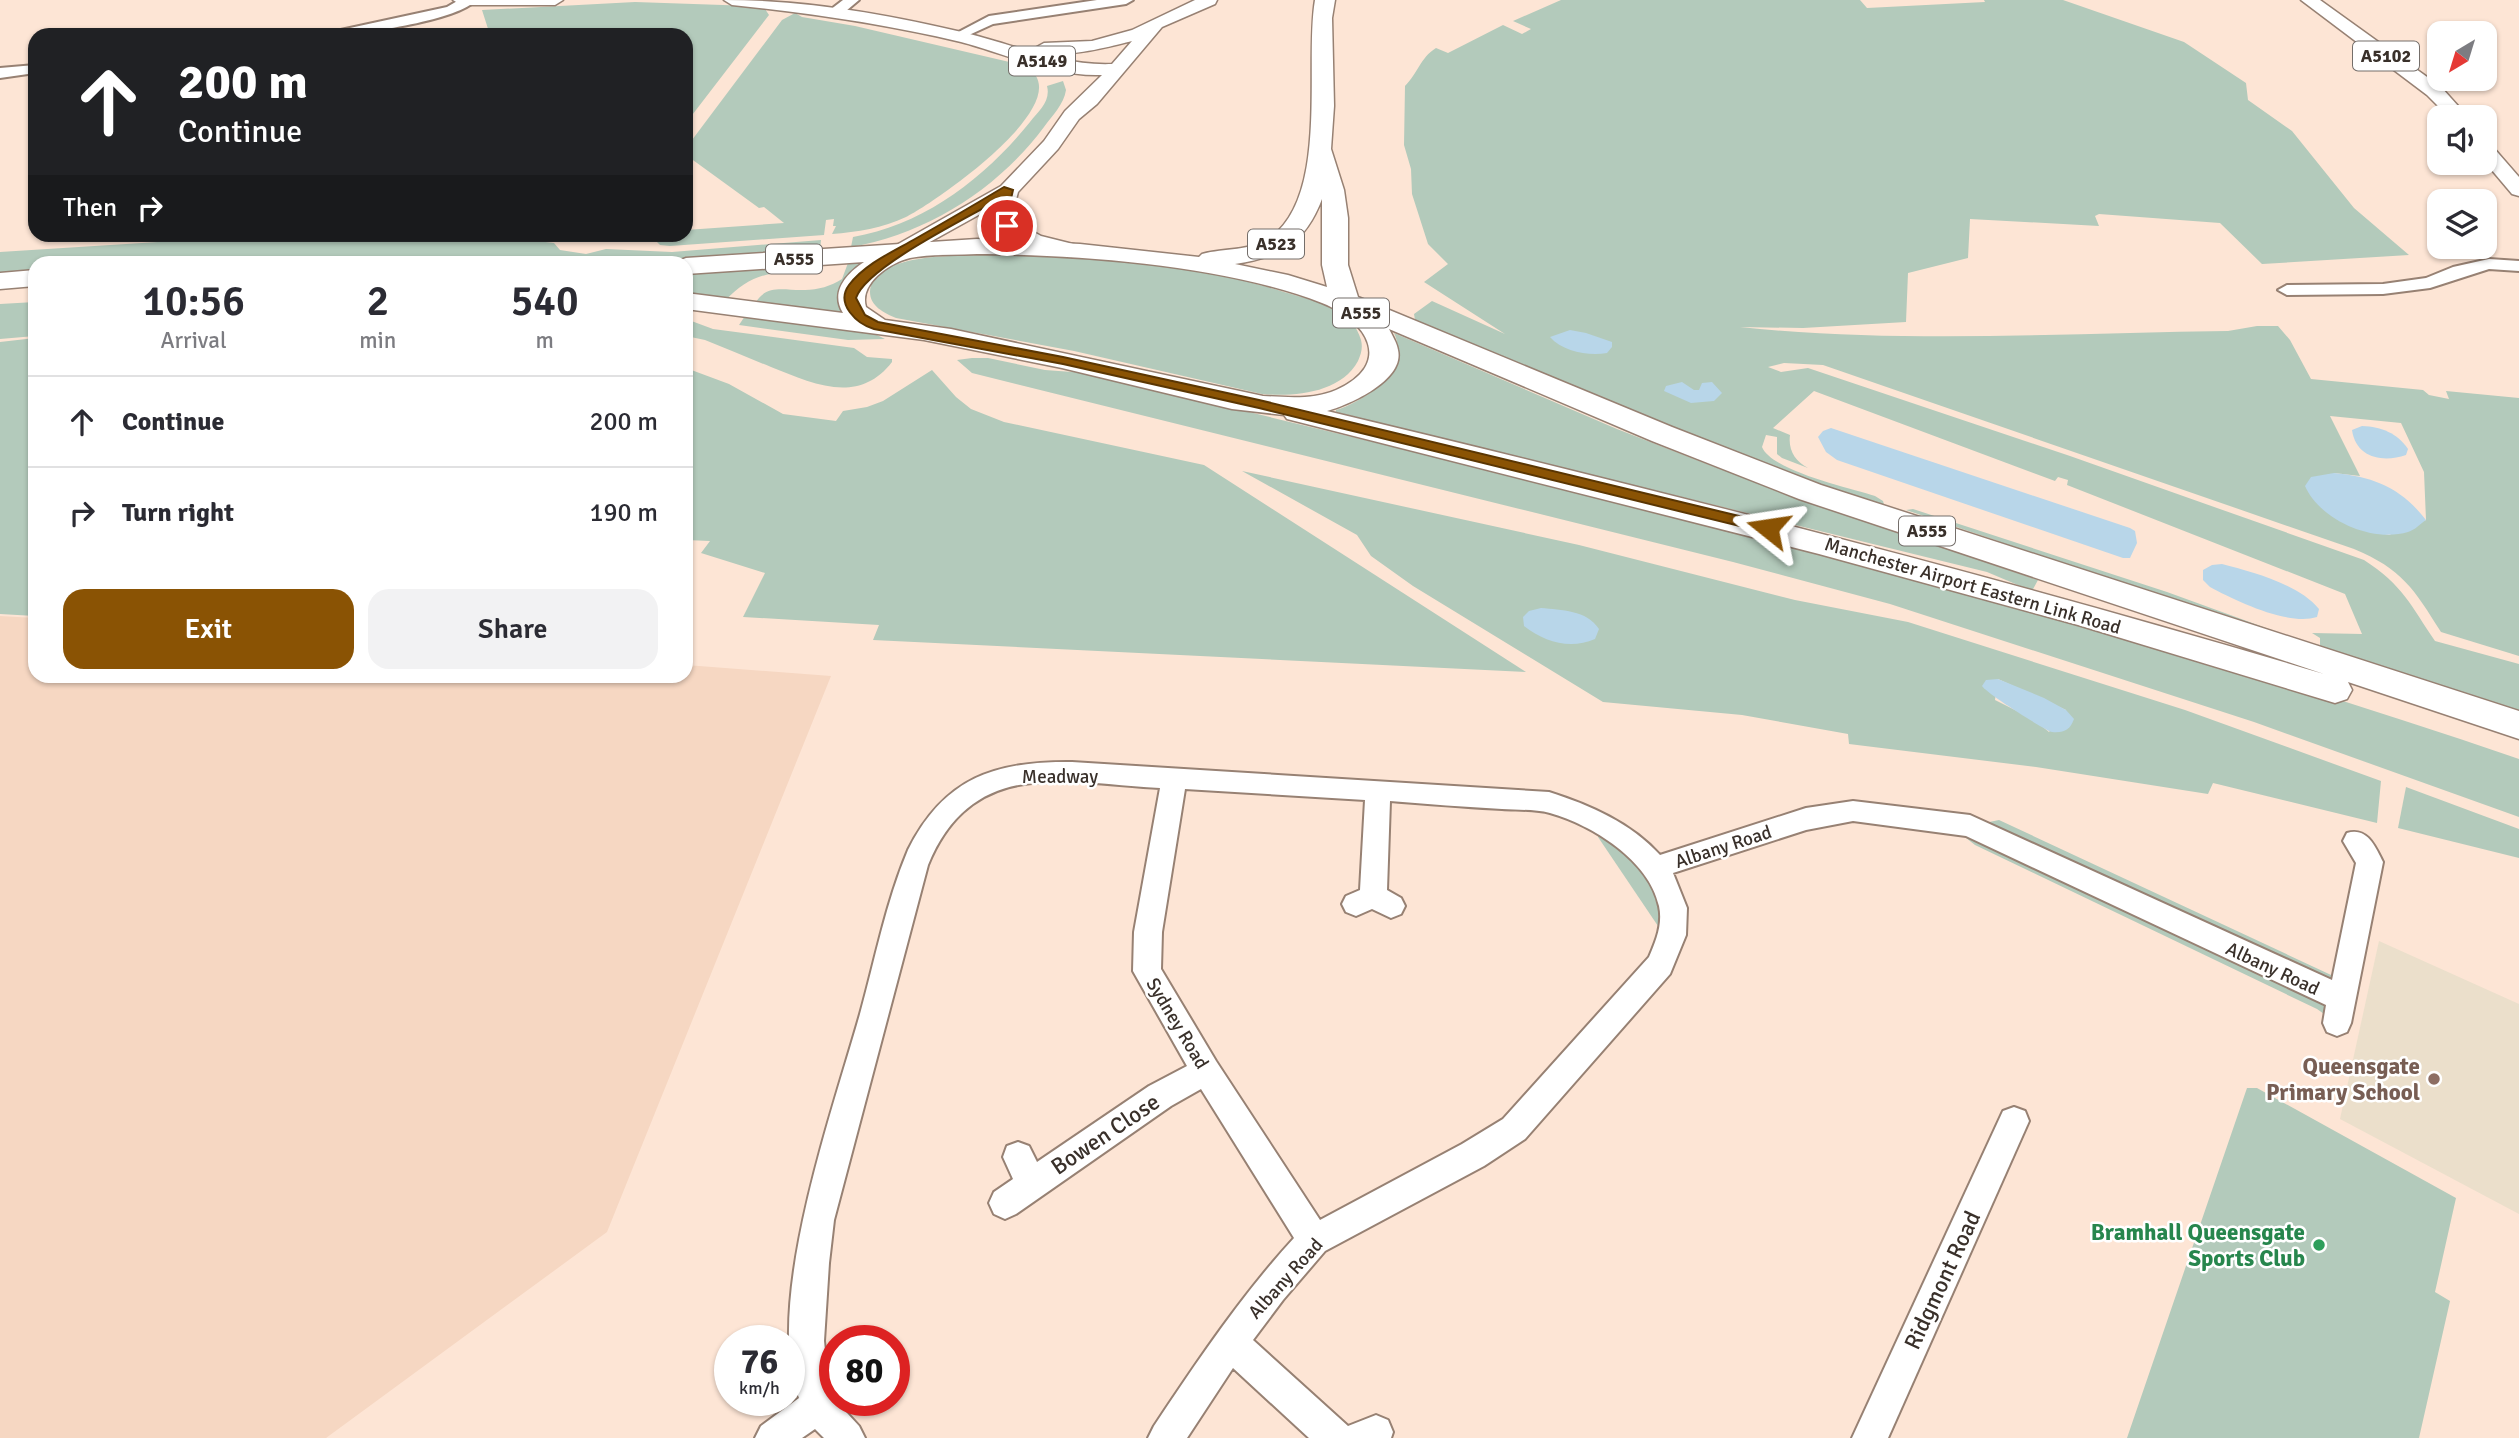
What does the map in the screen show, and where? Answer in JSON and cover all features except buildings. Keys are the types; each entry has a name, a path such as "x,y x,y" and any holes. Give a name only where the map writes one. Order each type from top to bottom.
{"highway":[{"name":"A523","path":"1325,0 1322,18 1322,152 1334,198 1336,229 1333,264 1336,281 1348,302"},
{"name":"A523","path":"1172,260 1226,257 1278,244 1296,229 1305,211 1322,152"},
{"name":"A523","path":"1336,229 1354,286 1364,299 1398,322"},
{"name":"A555","path":"693,265 991,247 1172,260 1278,281 1348,302 1375,325 1383,336 1385,349 1376,373 1363,386 1339,400 1318,405 1259,404 919,331 693,303"},
{"name":"A555","path":"874,325 860,317 852,307 850,298 853,288 873,268 901,252"},
{"path":"0,281 28,279"},
{"path":"0,294 28,292"},
{"name":"Manchester Airport Eastern Link Road","path":"1348,302 1662,434 1810,492 2519,725"},
{"name":"Manchester Airport Eastern Link Road","path":"1259,404 1719,515 1928,570 2245,662 2519,747"}],"main road":[{"path":"461,0 555,0"},
{"name":"A5149","path":"732,0 835,13 1006,44 1106,68"},
{"name":"A5149","path":"1106,68 1133,35 1209,0"},
{"name":"A5102","path":"2309,0 2434,91 2447,105"},
{"path":"1071,98 1090,100 1106,68 1156,24"},
{"path":"1006,44 1053,49 1083,48 1133,35"},
{"name":"A5149","path":"964,38 1037,60 1106,68"},
{"path":"1037,60 1056,69 1071,98"},
{"path":"901,252 1008,190 1051,145 1071,98"},
{"path":"2497,164 2519,190"},
{"path":"1008,190 1002,216 1007,226 1031,240 1073,251"}],"street":[{"path":"835,13 852,0"},
{"path":"964,38 989,20 1125,0"},
{"path":"368,28 451,10 468,1"},
{"path":"0,73 28,70"},
{"path":"2287,290 2383,289 2430,283 2459,271 2489,264 2519,265"},
{"name":"Meadway","path":"819,1405 808,1366 810,1278 818,1220 915,865 934,823 954,804 978,788 1001,778 1029,772 1174,778 1549,802 1574,810 1622,835 1639,848 1655,869"},
{"name":"Sydney Road","path":"1174,778 1148,932 1147,971 1206,1071 1314,1240"},
{"path":"1373,902 1378,790"},
{"name":"Albany Road","path":"1166,1438 1230,1342 1270,1288 1314,1240 1473,1155 1514,1129 1637,992 1672,946 1675,927 1668,890 1655,869 1806,819 1853,811 1970,827 2339,1011 2370,862 2356,841"},
{"name":"Bowen Close","path":"1005,1203 1025,1171 1206,1071"},
{"name":"Ridgmont Road","path":"1870,1438 2014,1121"},
{"path":"1230,1342 1335,1438"},
{"path":"773,1438 819,1405"},
{"name":"Meadway","path":"828,1416 847,1438"}],"shaded area":[{"path":"0,616 28,618 28,683 693,683 693,666 831,676 607,1232 326,1438 0,1438"},
{"name":"Queensgate Primary School","path":"2379,941 2519,1004 2519,1214 2340,1119"}],"green space":[{"path":"1561,0 1860,0 1867,8 1985,2 1984,0 2063,0 2184,42 2246,83 2248,100 2292,131 2354,208 2409,255 2262,264 2220,223 2099,214 2095,216 2099,226 1970,219 1968,258 1908,273 1906,322 1803,328 1740,327 1922,336 2228,331 2278,326 2290,340 2311,379 2423,390 2429,395 2449,399 2446,391 2519,398 2519,656 2441,632 2414,592 2396,573 2354,549 1823,365 1784,363 1768,367 1781,372 1808,368 2070,456 2364,560 2397,587 2435,641 2519,664 2519,720 2047,566 1998,541 1906,510 1913,509 2167,592 2307,643 2320,645 2320,638 2312,633 2362,634 2345,594 2067,485 2068,480 2058,477 2055,481 1814,391 1773,428 1790,435 1793,454 1808,468 1782,458 1777,454 1777,437 1766,435 1762,447 1780,464 1812,477 1875,496 1883,501 1885,508 1829,492 1415,320 1414,314 1432,301 1505,334 1424,282 1448,264 1428,244 1412,194 1411,169 1404,145 1405,86 1426,56 1436,48 1448,53 1503,25 1522,34 1531,29 1513,21","holes":["2330,416 2401,423 2424,472 2426,520 2389,535 2349,525 2334,473 2360,476"]},
{"path":"635,2 752,6 765,9 769,15 693,114 693,28 488,28 482,10"},
{"path":"795,13 802,17 855,26 1022,65 1038,80 1037,99 1023,123 973,171 922,208 897,221 870,229 832,234 836,226 833,226 834,219 826,220 824,235 660,245 657,242 693,242 693,230 784,223 693,160 693,139 782,20"},
{"path":"1063,81 1065,95 1054,114 1026,149 983,189 933,220 879,241 851,247 853,237 904,222 951,196 973,180 1012,143 1040,110 1046,101 1047,86"},
{"path":"821,240 820,250 693,258 28,256 28,274 0,276 0,252 158,242 546,242 554,243 560,250 586,254 606,249 672,252"},
{"path":"1059,256 1135,262 1210,273 1247,282 1316,301 1340,312 1357,330 1362,343 1361,353 1350,372 1329,386 1288,395 1262,394 1074,351 896,318 872,301 870,292 874,279 900,263 936,257"},
{"path":"867,262 850,314 755,304 759,297 770,291 810,290 829,286 842,279 848,263"},
{"path":"818,265 818,271 812,273 776,273 749,281 726,300 693,298 693,274"},
{"path":"28,302 28,337 0,339 0,304"},
{"path":"745,316 873,333 885,339 848,340 739,325"},
{"path":"693,322 713,329 854,348 867,357 892,359 892,362 879,376 865,384 834,387 787,373 693,337"},
{"path":"1394,333 1617,429 1712,466 2038,580 2032,591 1987,572 1336,412 1383,382 1396,359 1398,346"},
{"path":"28,339 28,616 0,614 0,342"},
{"path":"988,358 1045,370 1086,373 1447,460 1807,549 2165,647 2343,701 2519,759 2519,817 2254,722 1890,604 1733,562 972,373 957,360"},
{"path":"932,370 956,397 971,409 1004,422 1204,465 1526,672 873,640 879,625 743,617 765,573 701,553 710,541 693,540 693,371 729,384 783,414 836,421 843,411 883,401"},
{"path":"1242,471 1579,545 1795,600 1908,622 2185,710 2381,781 2377,823 2213,783 2208,794 2036,767 1849,744 1848,734 1742,715 1603,702 1413,586 1371,556 1357,535","holes":["1998,679 2066,710 2049,732 2033,719 1995,700"]},
{"path":"2406,787 2519,829 2519,858 2398,828"},
{"path":"1999,820 2344,981 2337,1023 2317,1009 1975,845 1947,823 1970,826"},
{"path":"1600,822 1668,890 1660,929 1598,837"},
{"name":"Bramhall Queensgate Sports Club","path":"2247,1088 2257,1088 2456,1198 2435,1292 2450,1301 2419,1438 2127,1438"}],"water":[{"path":"1570,330 1612,342 1612,347 1607,353 1584,353 1562,346 1550,337"},
{"path":"1682,382 1694,390 1699,390 1702,383 1712,382 1722,393 1714,401 1691,403 1664,391 1666,386"},
{"path":"2362,426 2382,429 2394,435 2408,449 2406,455 2380,458 2365,452 2359,447 2352,430"},
{"path":"1831,428 2130,528 2135,531 2137,543 2130,558 2123,558 1837,460 1826,452 1818,437"},
{"path":"2334,473 2375,481 2386,486 2407,500 2426,520 2411,531 2394,535 2349,526 2322,509 2305,486 2311,477"},
{"path":"2222,564 2274,580 2300,593 2319,609 2317,617 2292,618 2262,611 2210,587 2203,580 2203,570"},
{"path":"1541,608 1573,612 1588,618 1599,629 1595,639 1576,644 1558,643 1532,632 1524,626 1523,617 1529,611"},
{"path":"1998,679 2066,710 2074,719 2071,726 2060,732 2047,730 1982,686 1986,680"}],"place":[{"name":"Queensgate Primary School","path":"2434,1079"},
{"name":"Bramhall Queensgate Sports Club","path":"2319,1245"}],"route":[{"path":"1007,226 1002,216 1008,190 873,268 860,278 853,288 850,298 852,307 860,317 874,325 919,331 1063,360 1259,404 1768,528"}]}
